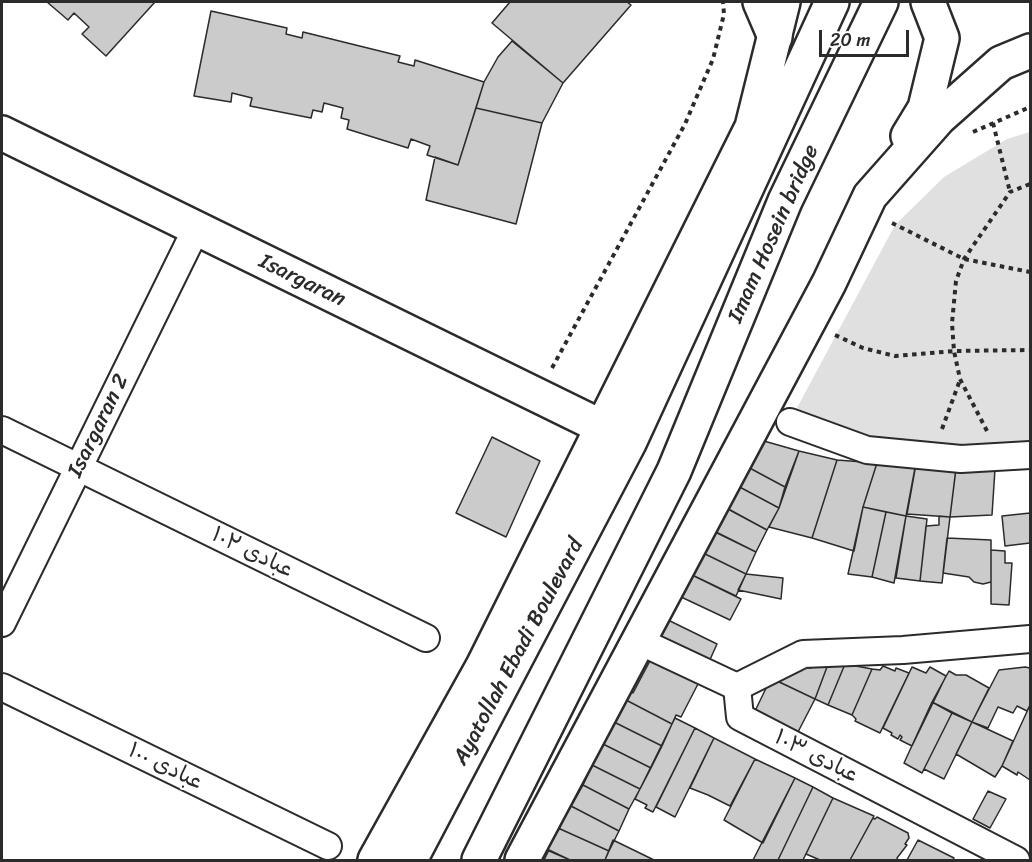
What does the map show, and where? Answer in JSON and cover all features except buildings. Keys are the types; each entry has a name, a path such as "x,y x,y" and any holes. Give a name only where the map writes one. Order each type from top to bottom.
{"main road":[{"path":"760,2 774,37"},
{"path":"375,861 615,435 752,127 783,2"},
{"name":"Imam Hosein bridge","path":"615,435 832,2"},
{"name":"Imam Hosein bridge","path":"479,861 674,471 785,201 882,2"},
{"path":"878,208 925,108 942,38 928,2"},
{"path":"522,861 830,283 939,118 1001,63 1030,51"},
{"name":"Isargaran","path":"2,133 615,435"},
{"name":"Ayatollah Ebadi Boulevard","path":"410,861 615,435"}],"street":[{"name":"Isargaran 2","path":"2,623 196,229"},
{"path":"790,422 867,450 961,459 1030,455"},
{"name":"عبادی ۱۰۲","path":"2,430 426,638"},
{"path":"639,640 737,687 803,654 903,650 1030,639"},
{"name":"عبادی ۱۰۰","path":"2,687 328,846"},
{"name":"عبادی ۱۰۳","path":"737,687 740,717 1016,861"}],"path":[{"path":"537,395 685,124 713,59 724,14 723,2"},
{"path":"993,123 1010,192"},
{"path":"1000,456 960,379 954,351 952,323 956,281 964,259 1010,192 1030,184"},
{"path":"878,208 964,259 1030,272"},
{"path":"828,332 863,348 895,356 954,351 1030,350"},
{"path":"928,456 947,418 960,379"}],"shaded area":[{"path":"1030,132 1030,470 961,472 864,463 783,434 895,225 944,177 1007,139"}]}
